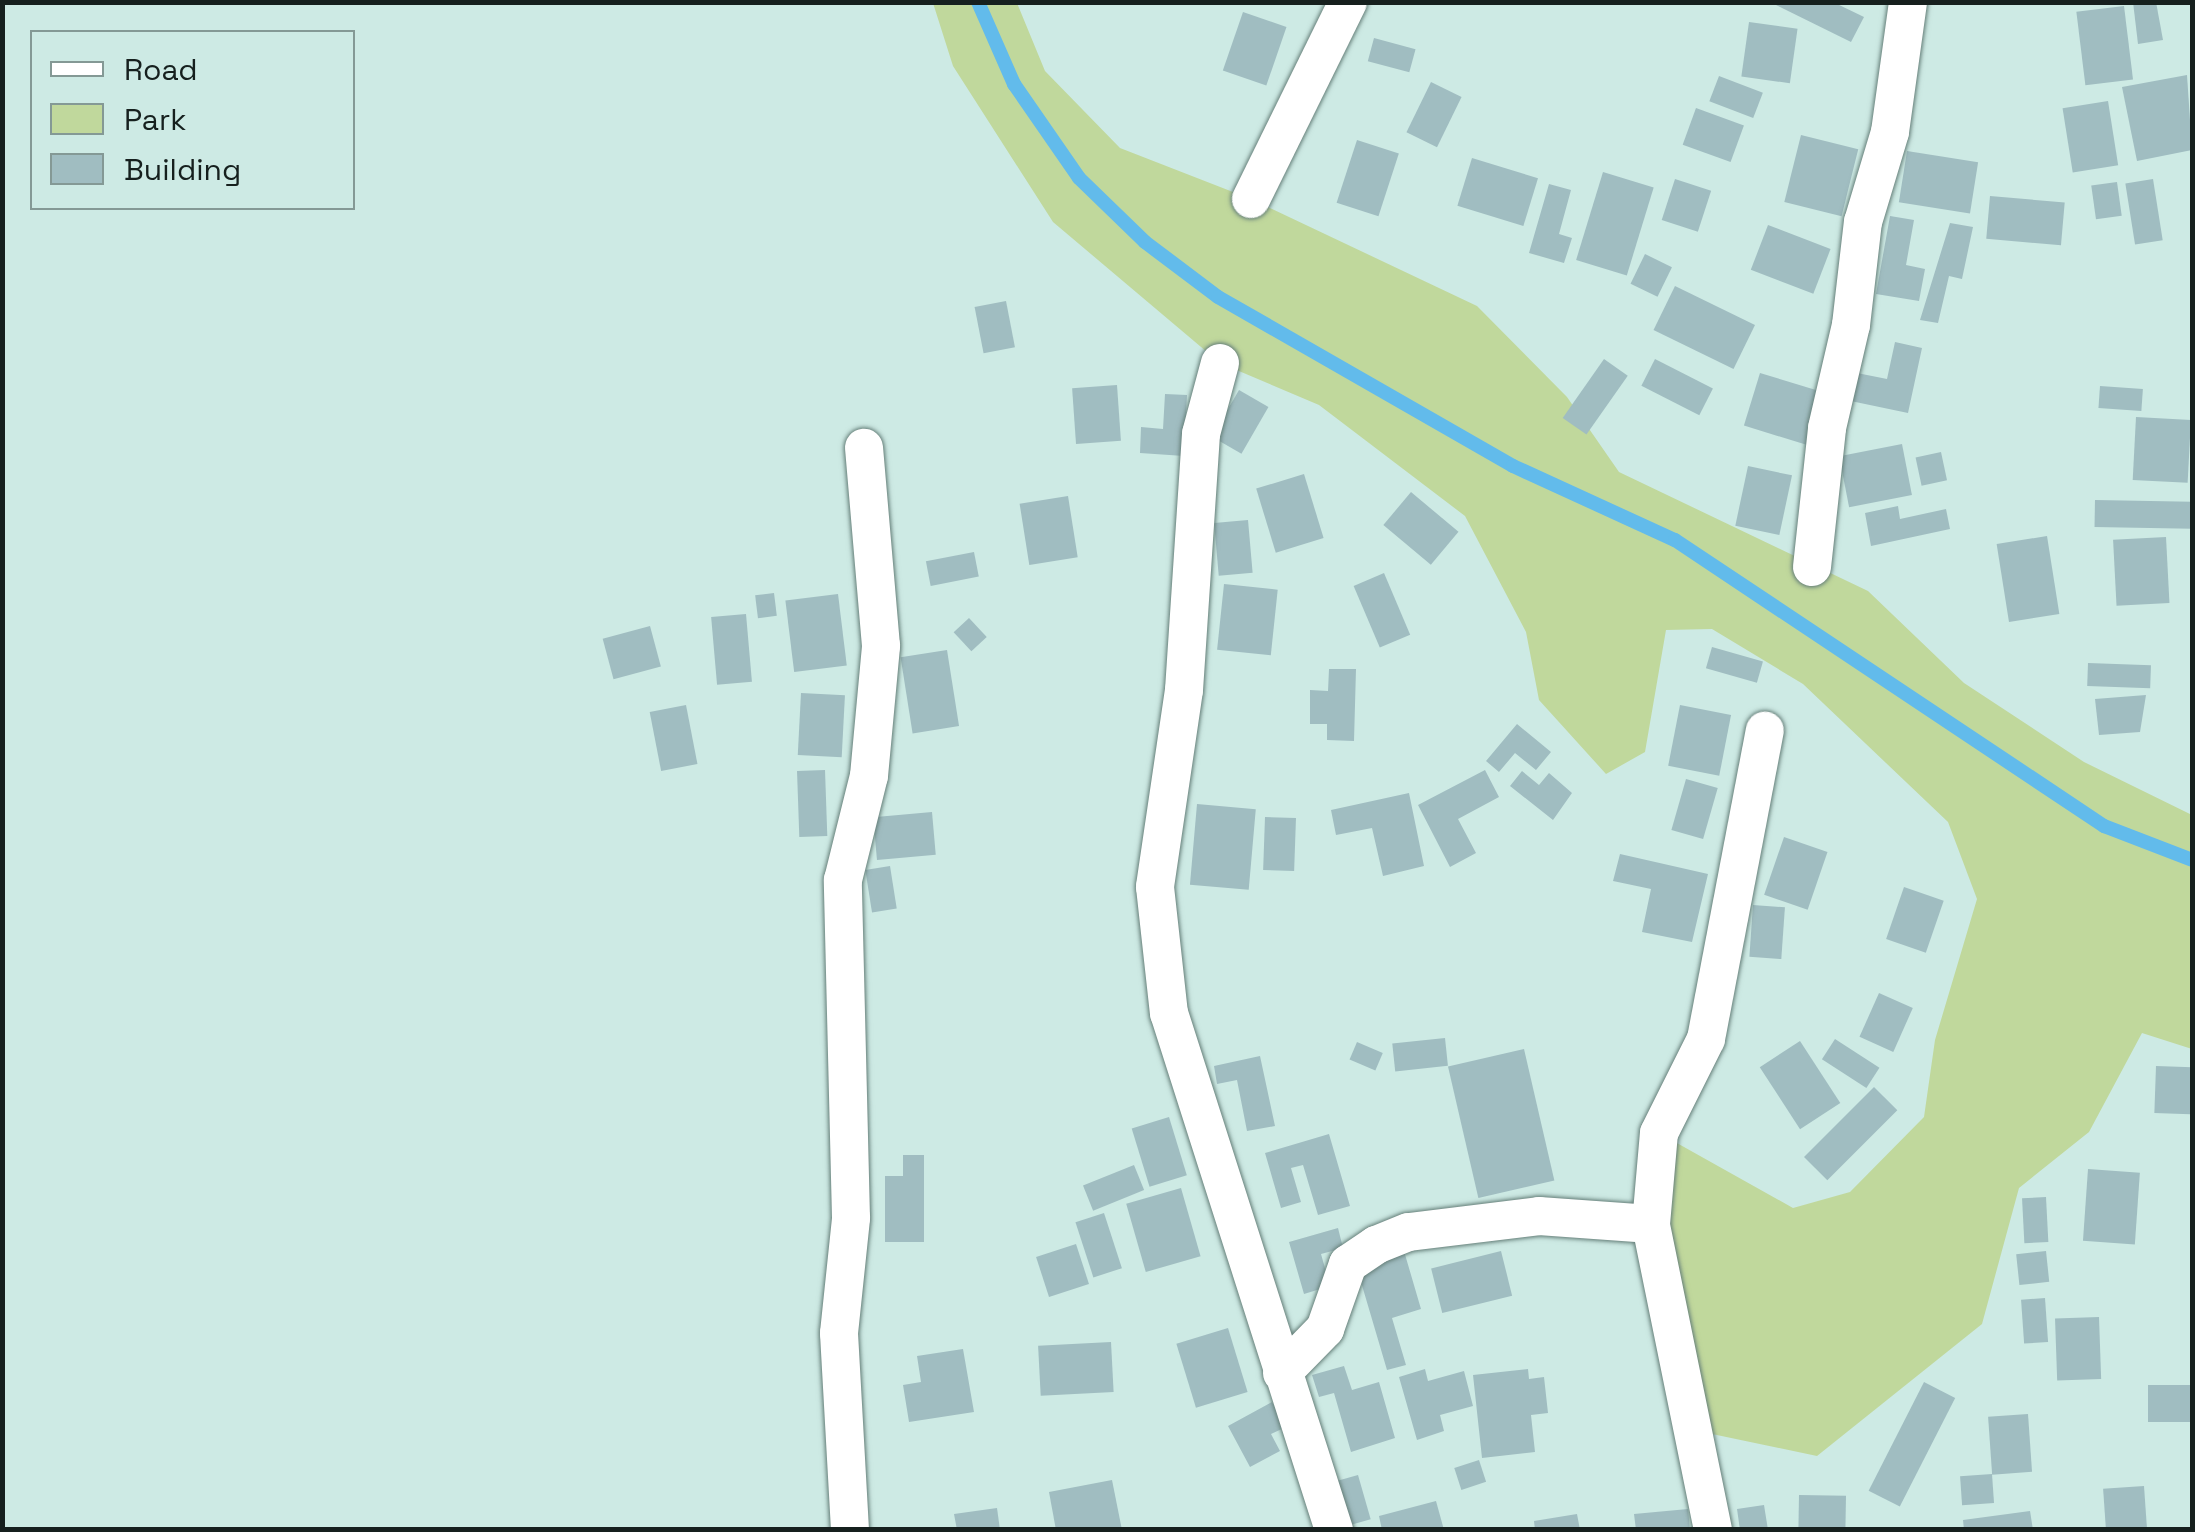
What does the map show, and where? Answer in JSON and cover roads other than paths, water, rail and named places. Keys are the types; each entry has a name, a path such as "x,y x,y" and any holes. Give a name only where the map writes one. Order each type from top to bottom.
{"street":[{"path":"1252,199 1348,2"},
{"path":"1812,567 1828,428 1851,325 1864,222 1890,132 1908,2"},
{"path":"1220,363 1201,434 1184,690 1154,887 1169,1013 1334,1530"},
{"path":"850,1530 839,1333 852,1218 843,880 868,776 881,646 864,448"},
{"path":"1714,1530 1650,1224 1659,1134 1706,1039 1765,731"},
{"path":"1282,1373 1325,1329 1348,1264 1376,1245 1409,1232 1539,1216 1650,1224"}],"waterway":[{"path":"978,2 1014,84 1079,178 1145,242 1218,297 1513,466 1675,540 2104,826 2192,860"}]}
